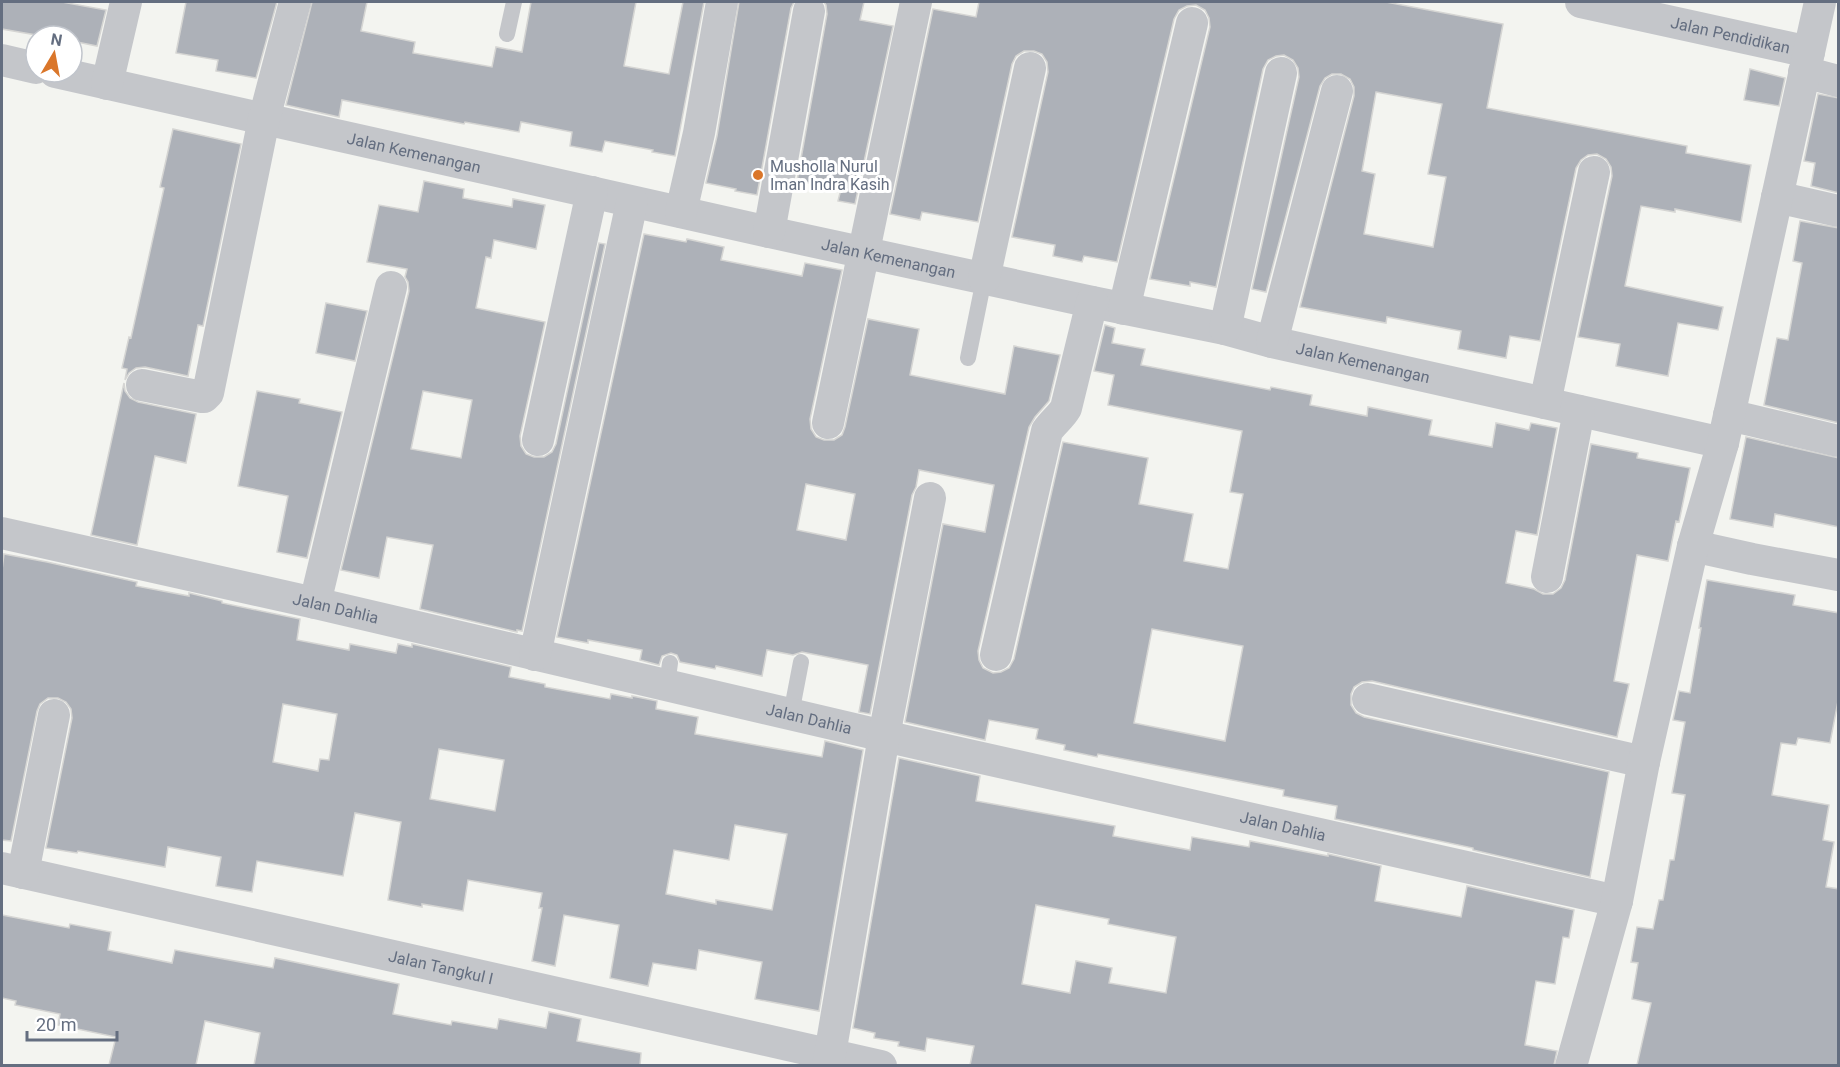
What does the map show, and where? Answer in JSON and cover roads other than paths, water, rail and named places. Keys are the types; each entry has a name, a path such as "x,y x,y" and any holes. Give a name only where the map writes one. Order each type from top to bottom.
{"street":[{"path":"107,84 126,2"},
{"path":"142,385 202,397 208,393 264,120 295,2"},
{"path":"681,212 699,133 722,2"},
{"path":"828,423 916,2"},
{"name":"Jalan Pendidikan","path":"1581,2 1807,62 1839,81"},
{"path":"1571,1065 1617,901 1644,762 1693,546 1726,429 1820,2"},
{"path":"769,232 809,11"},
{"path":"1124,309 1192,23"},
{"path":"2,60 24,65"},
{"path":"984,279 1030,68"},
{"path":"1225,329 1281,73"},
{"name":"Jalan Kemenangan","path":"84,79 769,232 1225,329 1272,342 1579,411 1839,441"},
{"path":"1272,342 1337,92"},
{"path":"1545,403 1594,171"},
{"path":"538,440 592,192"},
{"path":"1777,197 1839,211"},
{"path":"535,655 632,201"},
{"path":"315,603 391,287"},
{"path":"996,655 1047,431 1062,416 1066,408 1092,302"},
{"path":"1547,577 1579,411"},
{"path":"829,1060 884,736 930,498"},
{"name":"Jalan Dahlia","path":"2,533 535,655 668,674 791,714 1617,901"},
{"path":"1693,546 1839,575"},
{"path":"1368,699 1644,762"},
{"path":"12,870 54,715"},
{"name":"Jalan Tangkul I","path":"12,870 829,1060 881,1065"}],"lane":[{"path":"507,34 514,2"},
{"path":"968,358 984,279"},
{"path":"791,714 801,662"}],"place":[{"name":"Musholla Nurul Iman Indra Kasih","path":"758,175"}]}
